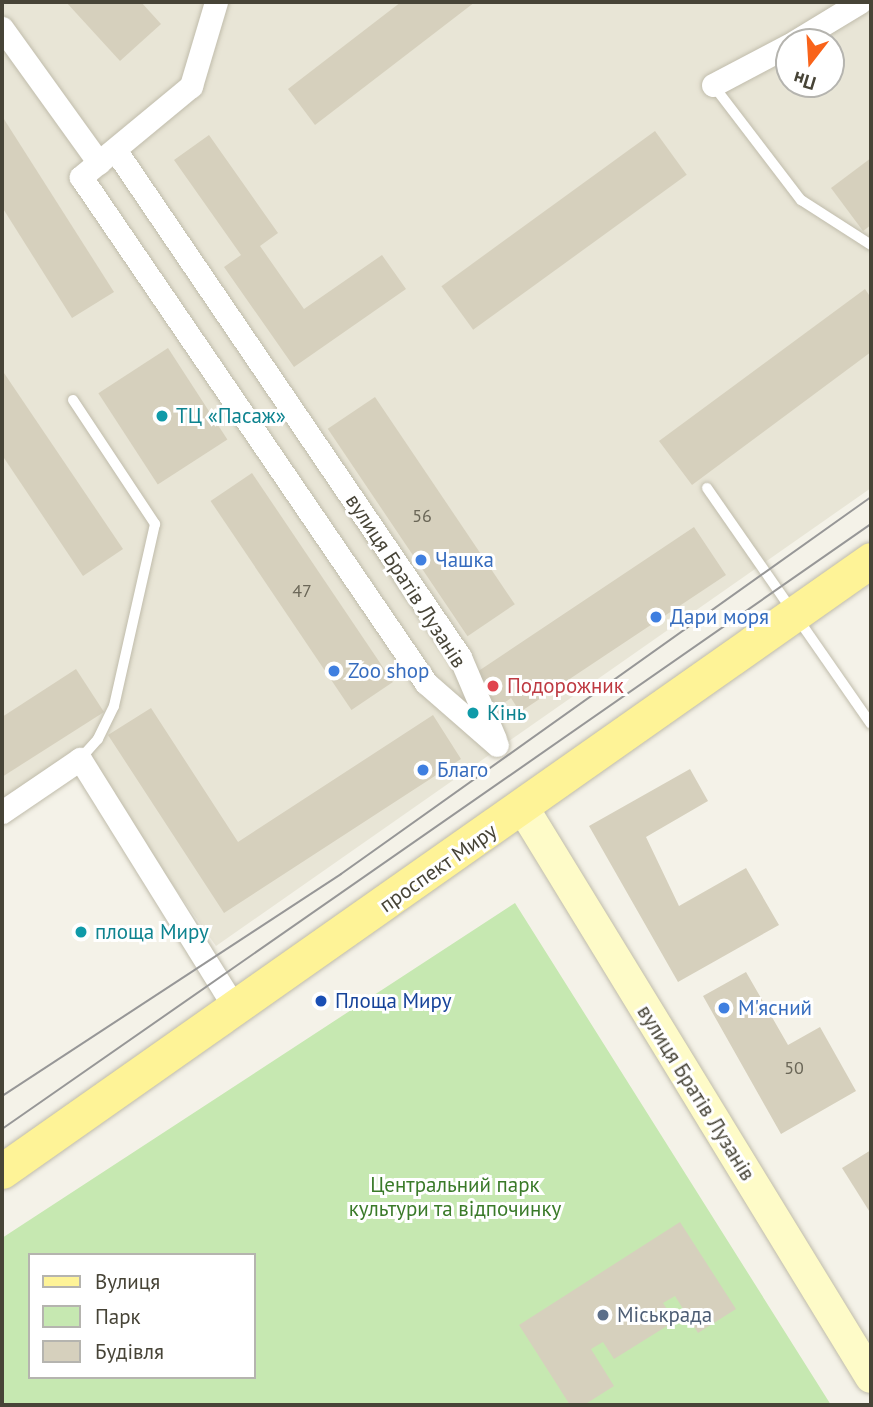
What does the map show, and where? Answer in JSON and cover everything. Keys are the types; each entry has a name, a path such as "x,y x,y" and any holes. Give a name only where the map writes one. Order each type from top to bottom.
{"main road":[{"name":"проспект Миру","path":"2,1171 236,1010 871,560"},
{"name":"вулиця Братів Лузанів","path":"523,808 871,1377"}],"street":[{"path":"99,164 191,86 216,2"},
{"path":"809,28 826,13 860,2"},
{"name":"вулиця Братів Лузанів","path":"2,28 460,657 498,746 426,682 99,164"},
{"path":"713,85 775,52"},
{"path":"2,812 80,759 236,1010"}],"lane":[{"path":"713,85 801,200 871,245"},
{"path":"73,400 155,524 114,706 98,739 80,759"},
{"path":"707,488 793,616 871,724"}],"shaded area":[{"path":"2,2 871,2 871,488 216,946 77,750 2,800"}],"green space":[{"name":"Центральний парк культури та відпочинку","path":"515,903 831,1405 2,1405 2,1238"}],"building":[{"path":"66,2 141,2 161,24 120,61"},
{"path":"401,2 475,2 315,125 288,89"},
{"path":"2,116 114,292 72,318 2,207"},
{"path":"655,131 687,175 473,330 441,286"},
{"path":"209,135 278,233 260,246 304,309 382,255 406,289 294,367 224,267 241,255 174,160"},
{"path":"871,158 871,225 863,231 831,188"},
{"path":"865,289 871,298 871,352 692,485 659,441"},
{"name":"ТЦ «Пасаж»","path":"168,348 227,439 158,485 98,393"},
{"path":"2,370 123,549 83,576 2,455"},
{"path":"375,397 515,604 468,636 328,429"},
{"path":"252,473 393,682 351,710 211,501"},
{"path":"694,527 726,575 520,712 511,698 497,708 474,674"},
{"path":"76,669 104,712 2,777 2,717"},
{"path":"151,708 238,842 433,715 461,759 224,913 108,735"},
{"path":"690,769 708,801 646,837 679,906 746,868 779,925 678,982 589,826"},
{"path":"746,972 788,1045 820,1027 856,1091 781,1134 703,996"},
{"path":"871,1150 871,1214 842,1168"},
{"name":"Міськрада","path":"680,1222 736,1309 698,1333 675,1296 663,1303 675,1321 614,1359 603,1342 591,1349 614,1386 584,1405 570,1405 519,1325"}],"tram line":[{"path":"2,1096 341,874 871,497"},
{"path":"2,1129 871,524"}],"place":[{"name":"ТЦ «Пасаж»","path":"162,416"},
{"name":"Чашка","path":"421,560"},
{"name":"Дари моря","path":"656,617"},
{"name":"Zoo shop","path":"334,671"},
{"name":"Подорожник","path":"493,686"},
{"name":"Кінь","path":"473,713"},
{"name":"Благо","path":"423,770"},
{"name":"площа Миру","path":"81,932"},
{"name":"Площа Миру","path":"321,1001"},
{"name":"М'ясний","path":"724,1008"},
{"name":"Міськрада","path":"603,1315"}]}
